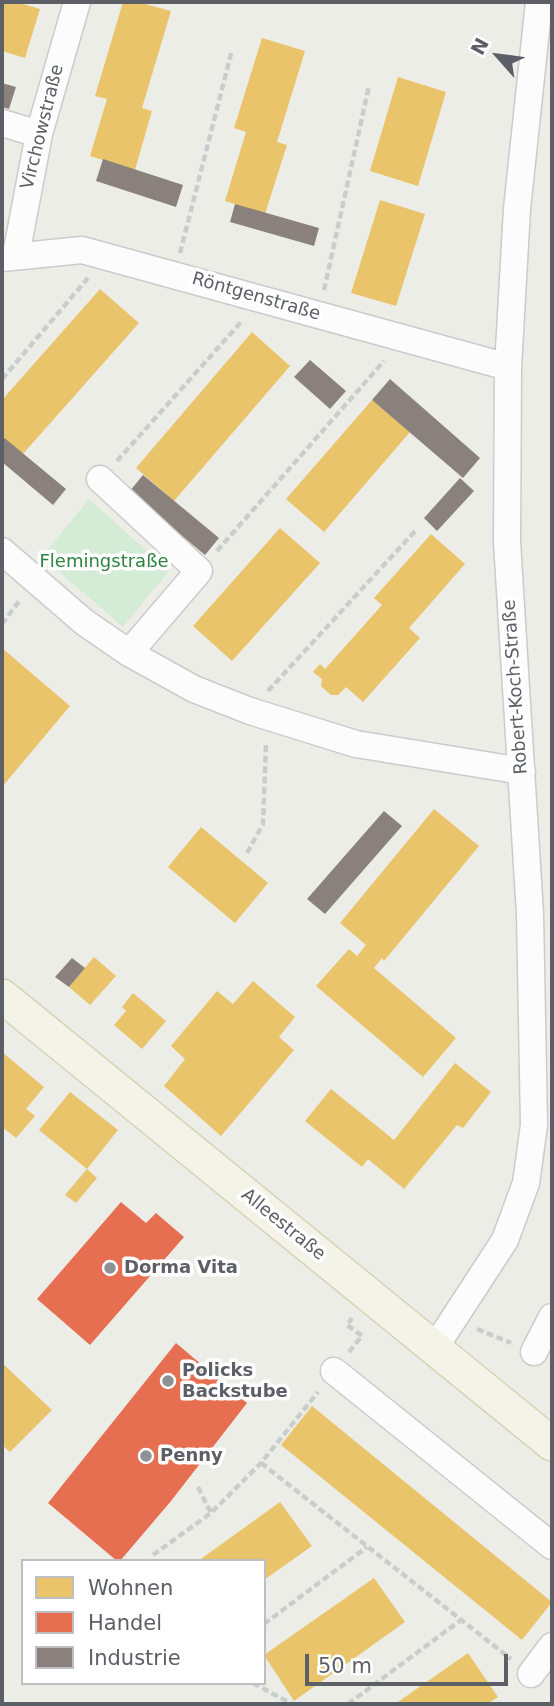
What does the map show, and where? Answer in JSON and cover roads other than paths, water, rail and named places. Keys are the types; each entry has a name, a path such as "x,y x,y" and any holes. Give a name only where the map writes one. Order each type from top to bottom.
{"main road":[{"name":"Alleestraße","path":"6,1007 552,1444"}],"street":[{"name":"Virchowstraße","path":"9,256 39,134 77,2"},
{"name":"Robert-Koch-Straße","path":"434,1349 505,1240 526,1183 534,1125 541,918 522,771 507,542 508,367 517,209 541,99 538,2"},
{"path":"2,123 39,134"},
{"name":"Röntgenstraße","path":"9,256 82,250 508,367"},
{"path":"100,480 200,571 129,653"},
{"path":"2,551 84,622 129,653 194,689 258,713 356,744 522,771"},
{"path":"534,1352 552,1317"},
{"path":"334,1371 552,1546"},
{"path":"531,1674 552,1646"}],"place":[{"name":"Dorma Vita","path":"110,1268"},
{"name":"Policks Backstube","path":"168,1381"},
{"name":"Penny","path":"146,1456"}],"park label":[{"name":"Flemingstraße","path":"104,562"}]}
